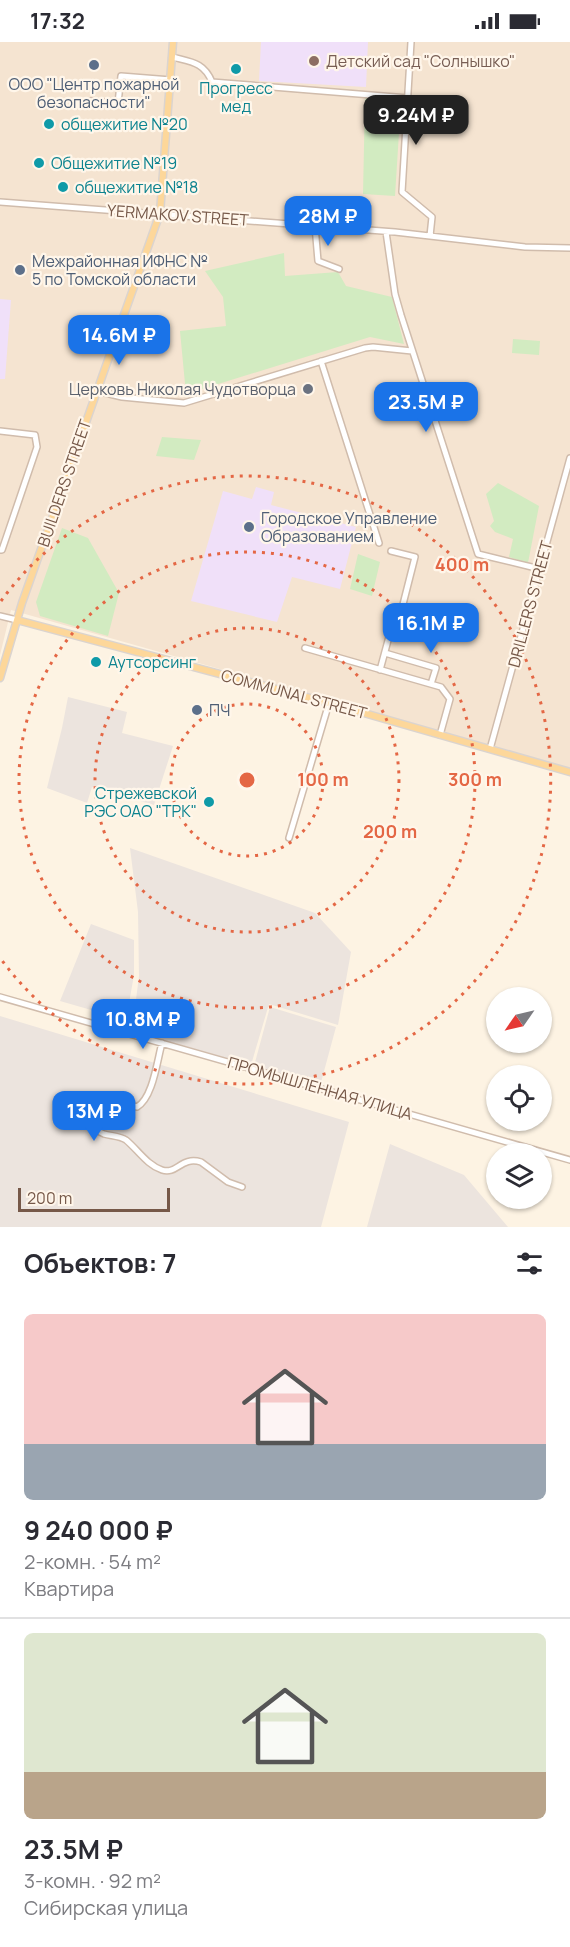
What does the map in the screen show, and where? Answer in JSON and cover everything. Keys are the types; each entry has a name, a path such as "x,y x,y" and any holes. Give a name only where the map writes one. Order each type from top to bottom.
{"main road":[{"name":"BUILDERS STREET","path":"0,678 17,620 160,213 173,42"},
{"name":"COMMUNAL STREET","path":"17,620 329,703 570,772"}],"street":[{"path":"411,42 402,192 432,216 430,236"},
{"path":"172,57 203,66 212,81 408,98"},
{"path":"90,100 118,103 121,76 171,80"},
{"name":"YERMAKOV STREET","path":"0,202 386,232 525,247 570,248"},
{"path":"315,226 318,261 339,269"},
{"path":"386,232 395,294 478,554 540,569"},
{"path":"97,391 122,397 184,403 365,348 412,351"},
{"path":"321,361 379,543"},
{"path":"0,431 35,435 37,447 1,550 7,557"},
{"name":"DRILLERS STREET","path":"490,749 540,569 567,482 570,458"},
{"path":"380,670 390,633 398,624 415,557 392,551"},
{"path":"0,616 17,620"},
{"path":"305,648 441,687 450,699 440,735"},
{"path":"385,653 436,668 431,684"},
{"path":"289,838 329,703"},
{"name":"ПРОМЫШЛЕННАЯ УЛИЦА","path":"0,998 570,1160"},
{"path":"162,1043 150,1090 144,1103 137,1107 101,1098 94,1101 88,1113 91,1127 103,1134 124,1138 150,1163 162,1170 171,1171 188,1160 201,1162 228,1182 242,1187"}],"shaded area":[{"path":"0,42 570,42 570,768 11,610 0,655"},
{"name":"Детский сад \"Солнышко\"","path":"261,42 368,42 366,87 259,81"},
{"path":"0,299 11,300 5,379 0,379"},
{"path":"256,487 274,492 271,505 356,527 340,589 292,577 277,622 191,601 223,491 252,499"},
{"path":"68,697 127,712 122,733 173,746 154,805 92,787 87,803 47,788"},
{"path":"130,848 315,913 351,952 338,1025 269,1004 251,1065 132,1031 139,976 138,912"},
{"path":"91,924 134,940 134,975 126,1020 60,1001"},
{"path":"270,1007 336,1027 320,1086 254,1066"},
{"path":"0,1016 349,1122 321,1227 0,1227"},
{"path":"390,1144 464,1175 486,1201 486,1209 493,1209 508,1227 367,1227"}],"green space":[{"path":"365,98 401,101 395,196 363,194"},
{"path":"284,253 285,276 338,272 346,286 392,297 404,344 370,337 186,394 180,331 226,326 223,297 205,271"},
{"path":"513,339 540,341 539,355 512,353"},
{"path":"162,437 201,440 194,460 156,456"},
{"path":"498,483 539,506 528,563 509,557 513,539 495,532 490,526 494,521 486,494"},
{"path":"62,528 88,538 119,593 108,636 40,616 36,602"},
{"path":"358,554 380,562 372,596 350,589"}],"place":[{"name":"Детский сад \"Солнышко\"","path":"314,61"},
{"name":"ООО \"Центр пожарной безопасности\"","path":"94,65"},
{"name":"Прогресс мед","path":"236,69"},
{"name":"общежитие №20","path":"49,124"},
{"name":"Общежитие №19","path":"39,163"},
{"name":"общежитие №18","path":"63,187"},
{"name":"Межрайонная ИФНС № 5 по Томской области","path":"20,270"},
{"name":"Церковь Николая Чудотворца","path":"308,389"},
{"name":"Городское Управление Образованием","path":"249,527"},
{"name":"Аутсорсинг","path":"96,662"},
{"name":"ПЧ","path":"197,710"},
{"name":"Стрежевской РЭС ОАО \"ТРК\"","path":"209,802"}]}
